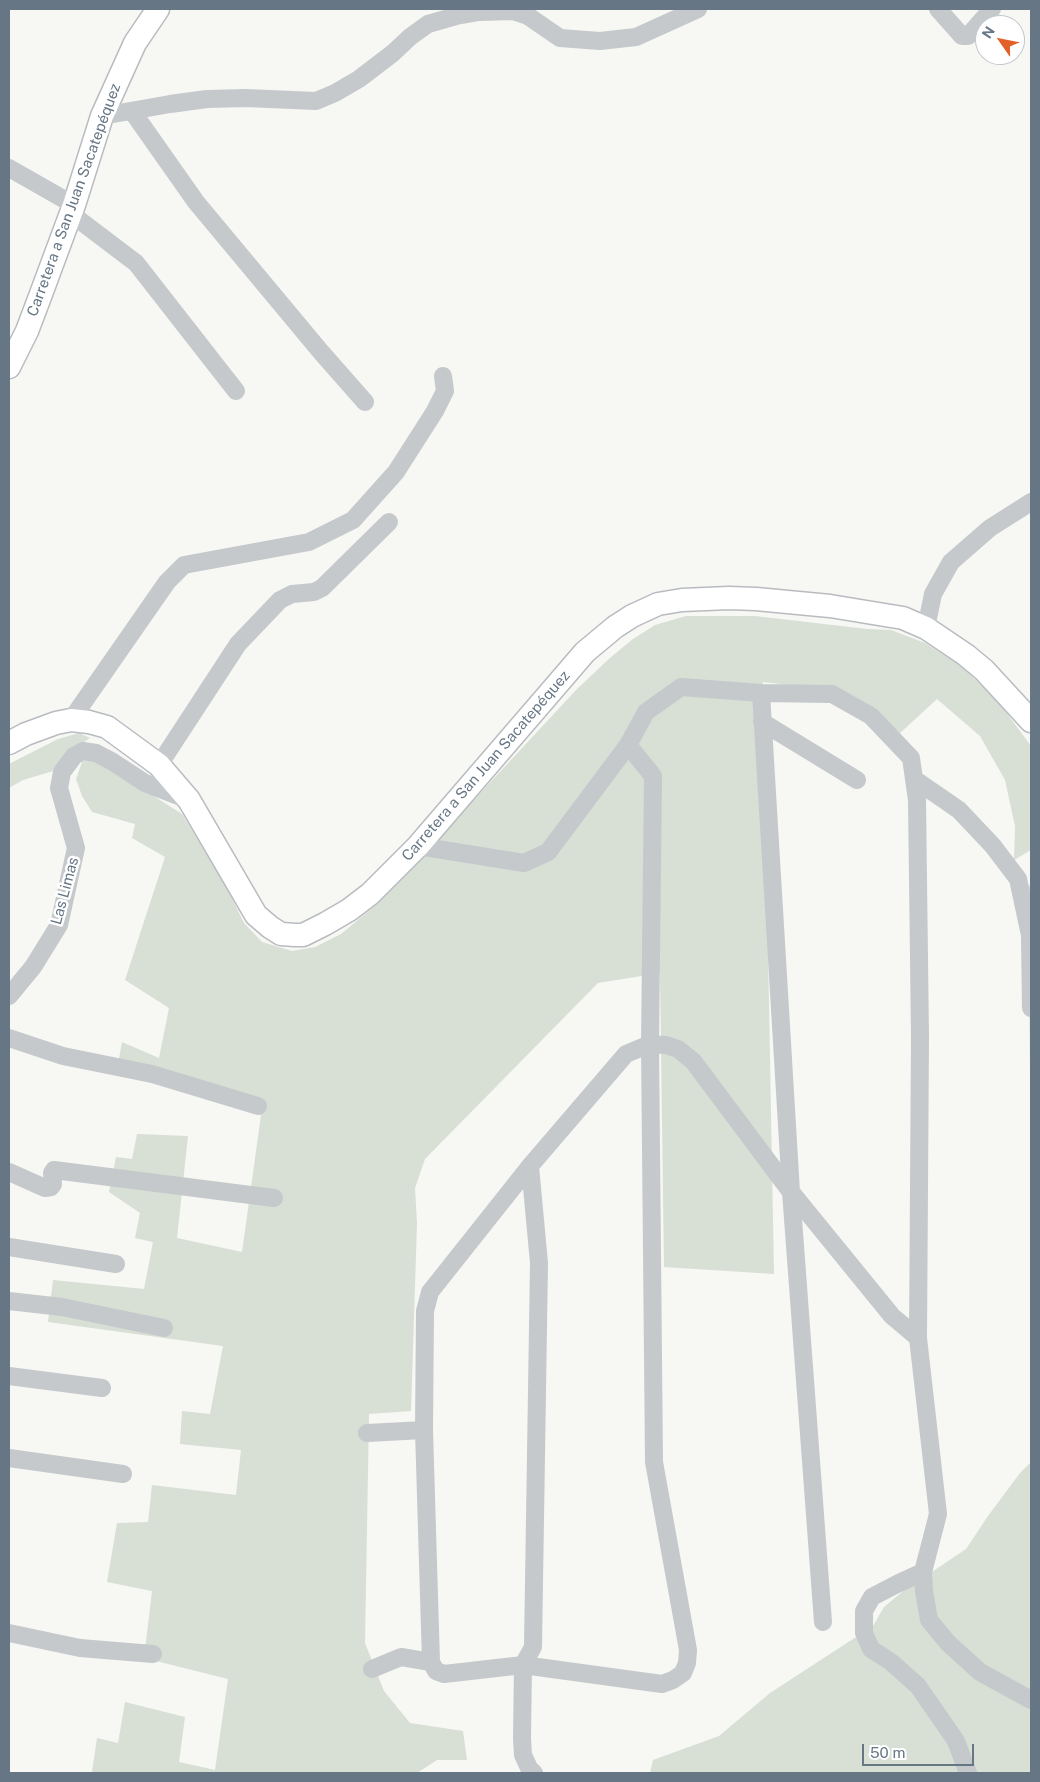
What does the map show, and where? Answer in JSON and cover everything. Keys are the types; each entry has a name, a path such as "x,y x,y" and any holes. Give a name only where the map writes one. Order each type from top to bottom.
{"main road":[{"name":"Carretera a San Juan Sacatepéquez","path":"9,367 27,331 72,209 102,116 135,43 158,9"},
{"name":"Carretera a San Juan Sacatepéquez","path":"9,743 56,722 71,720 107,727 159,765 189,800 256,915 270,927 287,935 304,935 349,910 370,894 418,846 585,652 615,627 632,616 658,604 682,600 756,599 830,606 903,618 926,628 966,654 984,670 1031,722"}],"street":[{"path":"102,116 207,99 246,98 316,101 335,93 359,79 393,53 410,36 428,24 456,16 479,12 513,11 528,16 560,38 600,41 636,36 698,9"},
{"path":"938,9 956,32 962,36 968,36 992,9"},
{"path":"132,111 196,202 365,402"},
{"path":"9,168 72,209 136,263 236,391"},
{"path":"71,720 167,582 184,565 309,542 353,520 396,472 435,411 445,391 443,376"},
{"path":"926,628 933,594 951,562 990,528 1031,502"},
{"path":"159,765 238,644 280,600 292,594 314,592 322,588 389,522"},
{"path":"418,846 524,863 548,852 628,746 646,712 681,687 761,693 832,694 870,716 911,758 917,800 920,1027 918,1338 938,1514 923,1572 924,1592 929,1620 948,1643 980,1672 1031,1700"},
{"path":"761,693 791,1192 824,1622"},
{"path":"762,722 857,780"},
{"path":"628,746 653,776 650,1044 654,1462 688,1650 687,1663 683,1673 673,1680 662,1684 523,1665 444,1674 436,1671 430,1662 424,1430 425,1311 430,1292 530,1166 626,1054 650,1044 666,1045 678,1049 693,1061 791,1192 892,1316 918,1338"},
{"name":"Las Limas","path":"9,996 32,967 59,925 76,848 59,788 62,772 74,756 83,751 96,753 145,783 189,800"},
{"path":"914,779 959,810 993,846 1018,879 1030,935 1031,1008"},
{"path":"9,1038 63,1056 152,1074 258,1106"},
{"path":"530,1166 539,1263 533,1647 523,1665 523,1755 529,1768 534,1773"},
{"path":"9,1172 45,1188 51,1187 53,1184 52,1173 54,1170 274,1198"},
{"path":"9,1247 116,1264"},
{"path":"9,1301 62,1307 164,1328"},
{"path":"9,1376 102,1388"},
{"path":"367,1433 424,1430"},
{"path":"9,1458 123,1474"},
{"path":"923,1572 872,1597 864,1611 864,1633 871,1648 891,1662 918,1686 956,1741 968,1773"},
{"path":"9,1633 80,1648 154,1654"},
{"path":"372,1669 401,1657 430,1662"}],"shaded area":[{"path":"686,616 755,616 891,630 925,643 964,668 1000,704 1031,746 1031,850 1014,860 1015,826 1005,780 980,736 937,699 898,735 854,696 763,682 774,1274 664,1267 660,973 598,983 425,1159 415,1188 417,1223 411,1411 369,1414 365,1643 384,1691 410,1723 463,1731 467,1760 437,1760 417,1773 9,1773 92,1772 97,1738 118,1743 125,1702 185,1717 179,1762 215,1770 228,1679 144,1658 152,1591 107,1582 117,1523 148,1522 152,1485 236,1495 241,1450 180,1444 182,1411 210,1414 223,1346 48,1322 53,1280 144,1289 153,1242 135,1238 140,1213 109,1192 116,1157 132,1159 137,1134 188,1136 177,1238 242,1252 262,1108 119,1059 122,1042 159,1058 169,1008 125,980 165,857 132,838 135,824 92,812 82,796 76,779 82,762 92,757 182,814 224,882 244,923 262,942 292,951 315,947 341,934 376,905 577,689 611,657 633,639 655,625"},
{"path":"79,733 90,738 67,753 60,769 23,780 9,788 9,764 58,739"},
{"path":"1031,885 1031,1167 1028,886"},
{"path":"1031,1462 1031,1773 650,1773 653,1760 719,1736 770,1693 873,1626 884,1607 902,1592 966,1549 1020,1473"}]}
